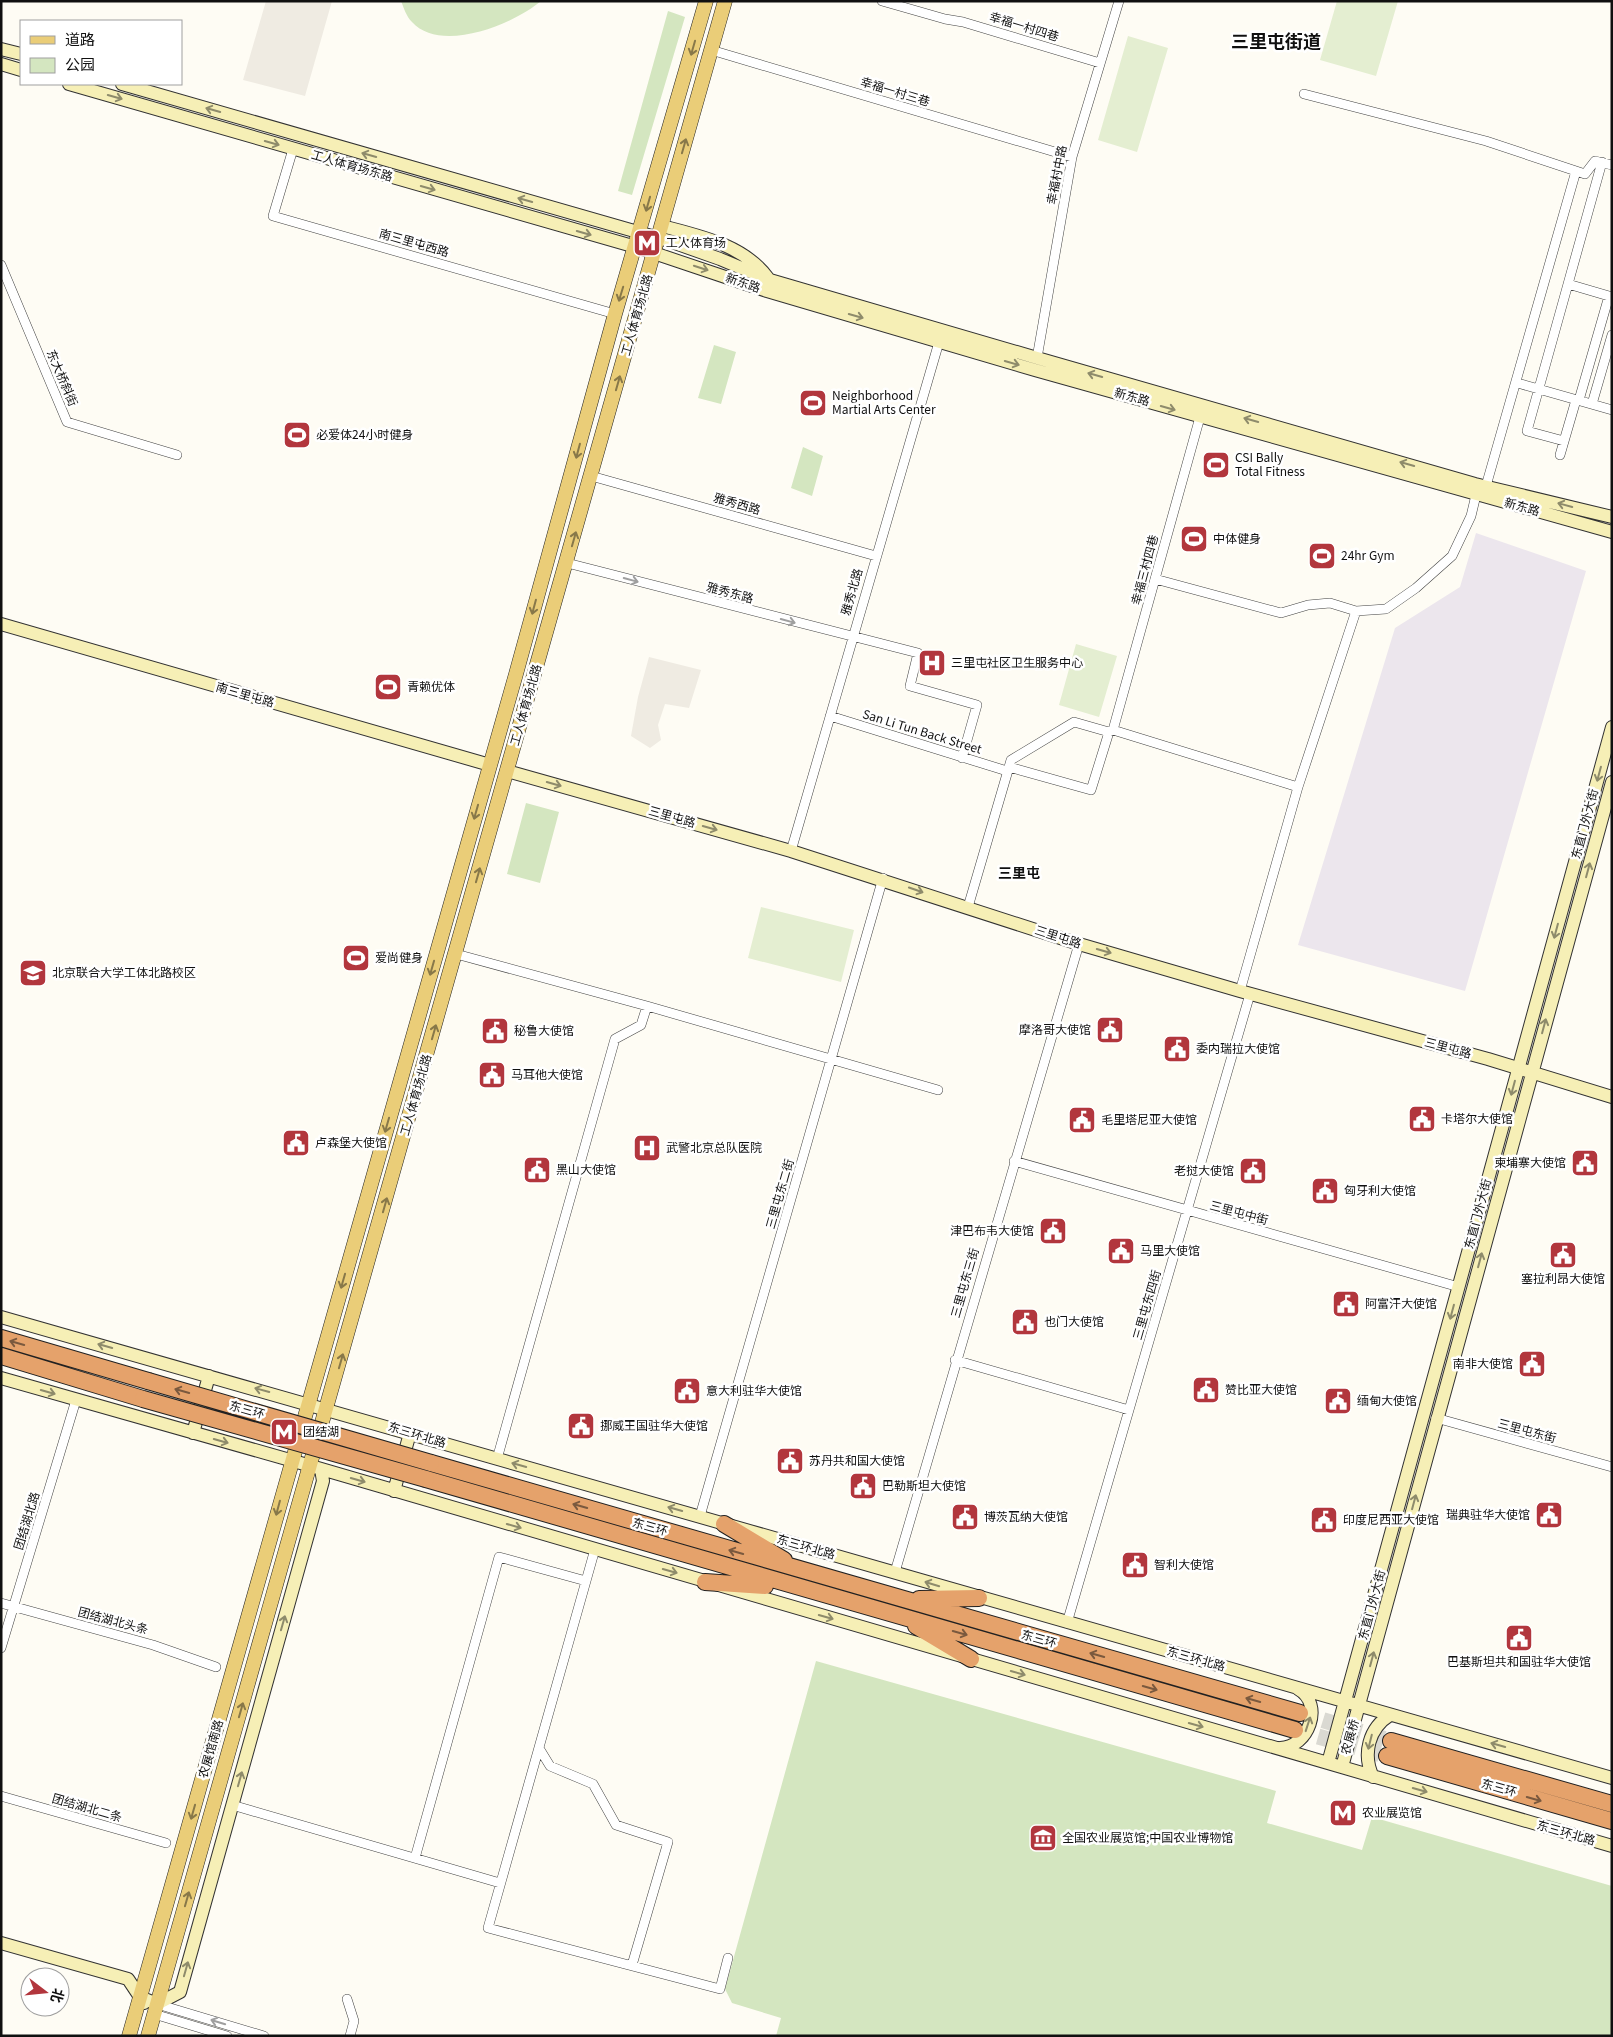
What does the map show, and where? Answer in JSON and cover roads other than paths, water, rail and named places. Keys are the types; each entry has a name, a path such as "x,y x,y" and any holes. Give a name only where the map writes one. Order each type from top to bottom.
{"highway":[{"name":"东三环","path":"1,1338 803,1571 899,1607 1295,1730"},
{"name":"东三环","path":"1,1356 799,1589 899,1607 1300,1713"},
{"path":"724,1524 803,1571"},
{"path":"705,1582 799,1589"},
{"path":"899,1607 979,1598"},
{"path":"899,1607 971,1659"},
{"name":"东三环","path":"1612,1804 1389,1748 1612,1821"}],"main road":[{"name":"工人体育场北路","path":"291,1461 490,765 615,314 636,248 706,1"},
{"name":"工人体育场北路","path":"316,1468 328,1408 725,1"},
{"name":"农展馆南路","path":"129,2036 291,1461"},
{"name":"农展馆南路","path":"148,2036 316,1468"}],"street":[{"name":"幸福一村四巷","path":"882,1 945,19 963,22 1100,63"},
{"name":"幸福村中路","path":"1037,358 1072,157 1119,1"},
{"path":"1,49 20,54"},
{"name":"幸福一村三巷","path":"711,50 1072,157"},
{"path":"1,64 20,70"},
{"name":"工人体育场东路","path":"72,85 654,254"},
{"name":"工人体育场东路","path":"125,85 640,233 660,233"},
{"path":"1304,94 1486,141 1585,174 1595,161 1612,165"},
{"name":"南三里屯西路","path":"293,149 273,216 615,314"},
{"path":"1578,400 1564,441 1527,431 1602,162"},
{"path":"1155,579 1280,613 1308,604 1330,602 1356,611 1386,609 1416,588 1452,556 1481,490 1576,171"},
{"name":"新东路","path":"660,233 737,250 760,267 770,280 1481,490 1612,532"},
{"name":"新东路","path":"654,254 767,291 1200,417 1481,490 1612,517"},
{"name":"东大桥斜街","path":"1,265 67,422 177,455"},
{"path":"1560,455 1610,296 1568,284"},
{"path":"1592,404 1612,335"},
{"name":"雅秀北路","path":"791,851 939,342"},
{"path":"1521,384 1612,410"},
{"name":"幸福三村四巷","path":"1008,769 1091,790 1111,731 1200,417"},
{"name":"雅秀西路","path":"591,476 876,556"},
{"name":"雅秀东路","path":"567,563 887,646 918,652 910,686 977,705 962,758"},
{"name":"三里屯东四街","path":"1067,1622 1187,1212 1298,787 1356,611"},
{"name":"南三里屯路","path":"1,624 490,765"},
{"name":"San Li Tun Back Street","path":"830,716 962,758 1008,769"},
{"path":"968,908 1011,760 1074,722 1111,731 1298,787"},
{"name":"东直门外大街","path":"1345,1702 1612,727"},
{"name":"三里屯路","path":"507,771 882,878 1079,944 1245,993 1488,1059 1612,1097"},
{"name":"东直门外大街","path":"1359,1706 1436,1418 1612,782"},
{"name":"三里屯东二街","path":"700,1516 832,1060 882,878"},
{"name":"三里屯东三街","path":"894,1572 1079,944"},
{"path":"456,954 647,1006 938,1090"},
{"path":"497,1459 615,1039 642,1025 647,1006"},
{"name":"三里屯中街","path":"1014,1161 1187,1212 1459,1287"},
{"name":"东三环北路","path":"1,1317 328,1408 497,1459 979,1598 1612,1778"},
{"path":"955,1360 1129,1410"},
{"path":"193,1433 209,1376"},
{"path":"1,1378 291,1461"},
{"name":"团结湖北路","path":"1,1648 15,1607 76,1400"},
{"name":"三里屯东街","path":"1436,1418 1612,1467"},
{"path":"394,1491 410,1433"},
{"name":"东三环北路","path":"291,1461 1612,1846"},
{"path":"156,2009 180,1992 322,1482 316,1468"},
{"path":"595,1549 488,1928 720,1989 728,1958"},
{"path":"415,1858 499,1557 586,1581"},
{"name":"团结湖北头条","path":"1,1603 153,1645 216,1667"},
{"path":"1275,1748 1288,1748 1297,1742 1304,1735 1310,1722 1312,1708 1308,1697 1294,1687"},
{"name":"农展桥","path":"1328,1763 1345,1702"},
{"name":"农展桥","path":"1342,1767 1359,1706"},
{"path":"1373,1776 1367,1765 1370,1738 1379,1721 1390,1714"},
{"path":"539,1748 550,1766 593,1784 616,1825 668,1842 632,1965"},
{"name":"团结湖北二条","path":"1,1796 166,1843"},
{"path":"232,1805 500,1883"},
{"path":"1,1943 128,1979 140,1997 156,2009 227,2036"},
{"path":"348,1999 354,2020 350,2036"},
{"path":"156,2009 264,2036"}],"tunnel":[{"path":"1300,1713 1391,1741"},
{"path":"1295,1730 1387,1756"}],"place":[{"name":"工人体育场","path":"647,243"},
{"name":"Neighborhood Martial Arts Center","path":"813,403"},
{"name":"必爱体24小时健身","path":"297,435"},
{"name":"CSI Bally Total Fitness","path":"1216,465"},
{"name":"中体健身","path":"1194,539"},
{"name":"24hr Gym","path":"1322,556"},
{"name":"三里屯社区卫生服务中心","path":"932,663"},
{"name":"青赖优体","path":"388,687"},
{"name":"爱尚健身","path":"356,958"},
{"name":"北京联合大学工体北路校区","path":"33,973"},
{"name":"摩洛哥大使馆","path":"1110,1030"},
{"name":"秘鲁大使馆","path":"495,1031"},
{"name":"委内瑞拉大使馆","path":"1177,1049"},
{"name":"马耳他大使馆","path":"492,1075"},
{"name":"卡塔尔大使馆","path":"1422,1119"},
{"name":"毛里塔尼亚大使馆","path":"1082,1120"},
{"name":"卢森堡大使馆","path":"296,1143"},
{"name":"武警北京总队医院","path":"647,1148"},
{"name":"柬埔寨大使馆","path":"1585,1163"},
{"name":"黑山大使馆","path":"537,1170"},
{"name":"老挝大使馆","path":"1253,1171"},
{"name":"匈牙利大使馆","path":"1325,1191"},
{"name":"津巴布韦大使馆","path":"1053,1231"},
{"name":"马里大使馆","path":"1121,1251"},
{"name":"塞拉利昂大使馆","path":"1563,1255"},
{"name":"阿富汗大使馆","path":"1346,1304"},
{"name":"也门大使馆","path":"1025,1322"},
{"name":"南非大使馆","path":"1532,1364"},
{"name":"赞比亚大使馆","path":"1206,1390"},
{"name":"意大利驻华大使馆","path":"687,1391"},
{"name":"缅甸大使馆","path":"1338,1401"},
{"name":"挪威王国驻华大使馆","path":"581,1426"},
{"name":"团结湖","path":"284,1432"},
{"name":"苏丹共和国大使馆","path":"790,1461"},
{"name":"巴勒斯坦大使馆","path":"863,1486"},
{"name":"瑞典驻华大使馆","path":"1549,1515"},
{"name":"博茨瓦纳大使馆","path":"965,1517"},
{"name":"印度尼西亚大使馆","path":"1324,1520"},
{"name":"智利大使馆","path":"1135,1565"},
{"name":"巴基斯坦共和国驻华大使馆","path":"1519,1638"},
{"name":"农业展览馆","path":"1343,1813"},
{"name":"全国农业展览馆;中国农业博物馆","path":"1043,1838"}],"district":[{"name":"三里屯街道","path":"1276,42"},
{"name":"三里屯","path":"1019,873"}]}
